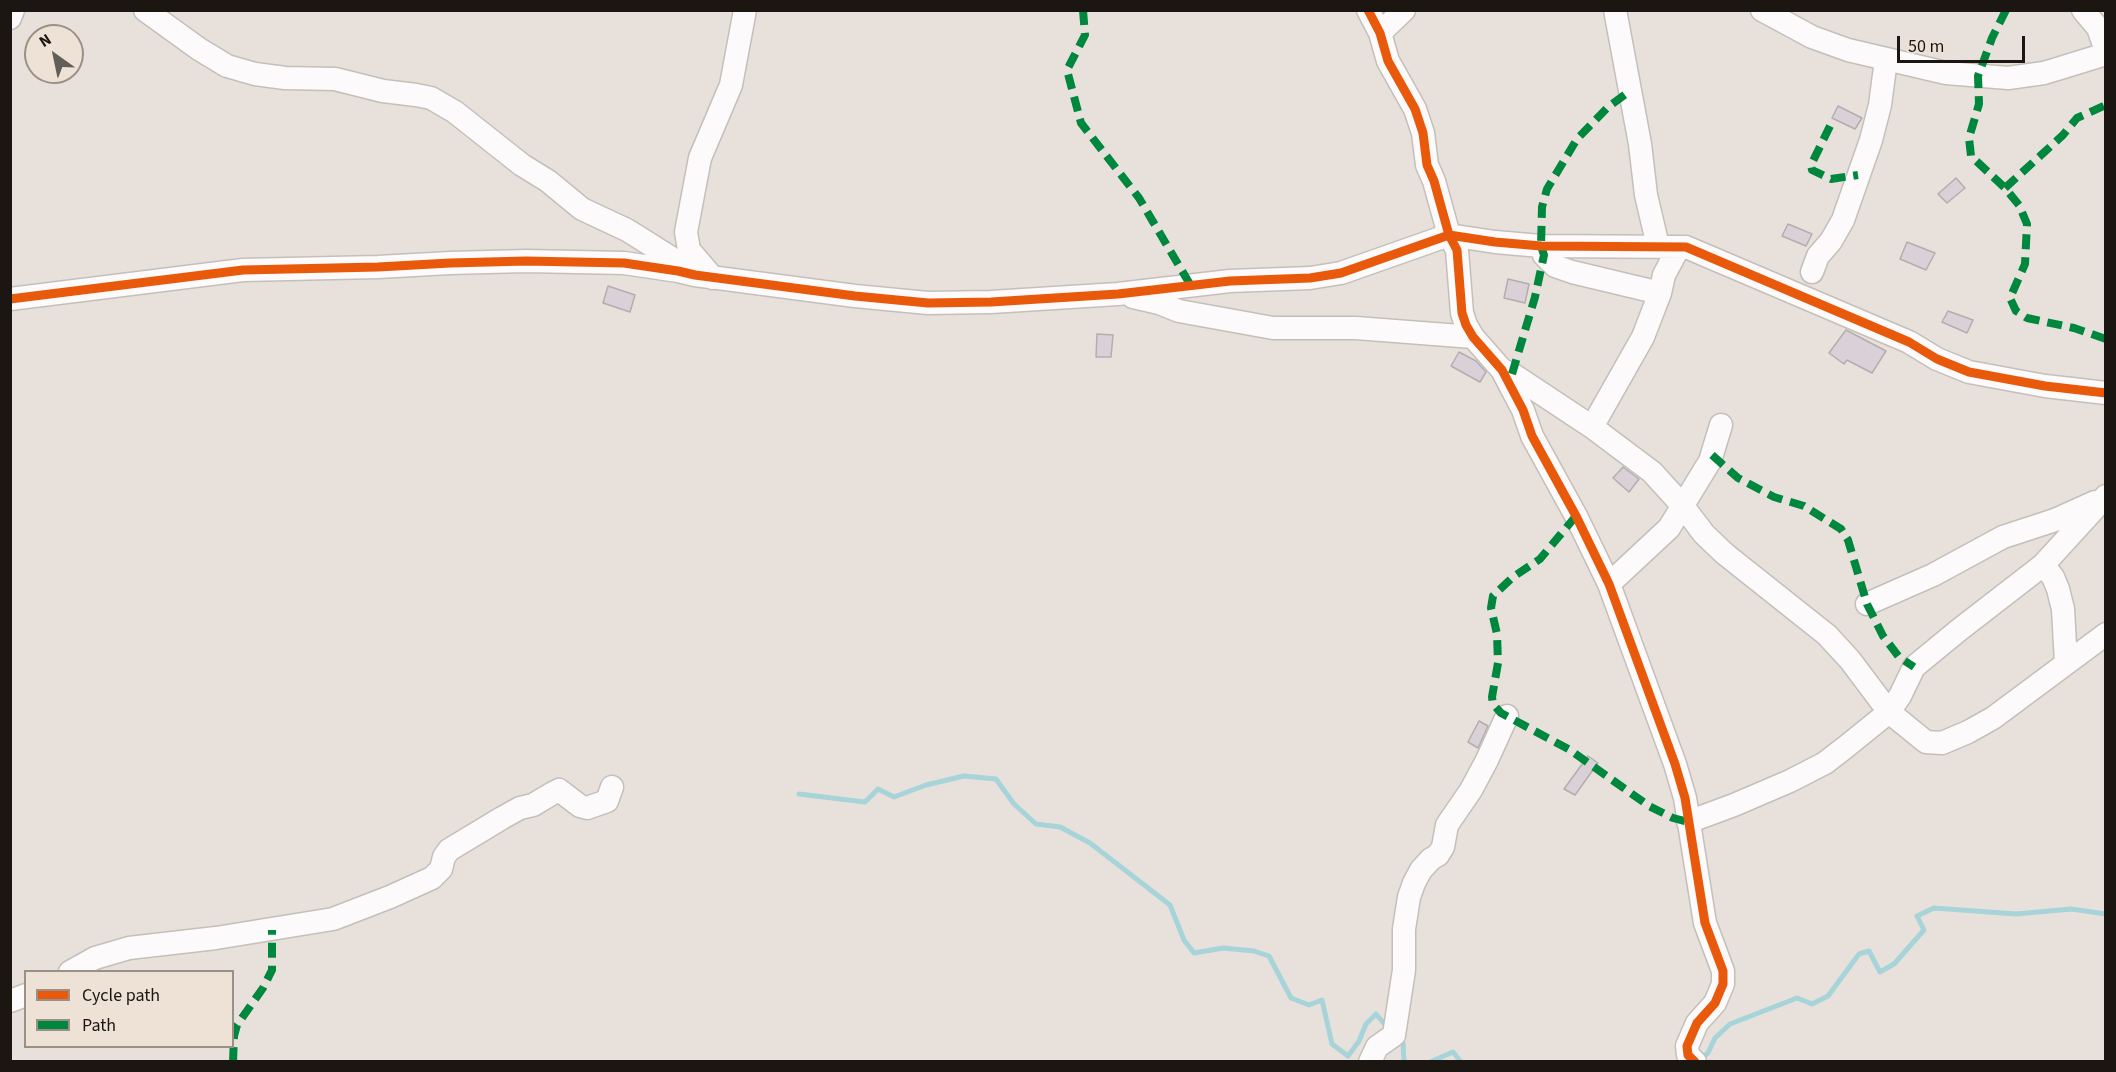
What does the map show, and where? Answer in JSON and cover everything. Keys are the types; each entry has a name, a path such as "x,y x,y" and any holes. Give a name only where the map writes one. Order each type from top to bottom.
{"street":[{"path":"10,18 13,10"},
{"path":"145,10 227,66 255,74 285,78 335,79 382,91 431,98 455,112 522,165 548,181 582,208 627,230 670,257 678,271"},
{"path":"713,278 689,250 686,232 700,158 731,85 745,10"},
{"path":"1368,10 1380,33 1388,61 1415,109 1423,133 1427,165 1434,181 1449,235 1457,250 1462,313 1473,337 1502,370 1532,436 1576,516 1609,584 1686,798 1705,923 1723,970 1723,984 1715,1003 1697,1023 1687,1046 1688,1055 1695,1062"},
{"path":"1380,33 1404,10"},
{"path":"1592,428 1643,337 1660,293 1668,246 1646,195 1640,144 1615,10"},
{"path":"1762,10 1812,37 1848,50 1946,74 2008,78 2044,73 2105,44 2098,28 2083,10"},
{"path":"1812,272 1818,256 1831,241 1843,220 1871,140 1878,115 1886,60"},
{"path":"10,299 243,270 526,261 624,263 713,278 855,296 928,303 991,302 1118,294 1230,281 1321,277 1341,273 1449,235 1541,246 1686,247 1899,337 1937,359 1969,372 2025,383 2106,393"},
{"path":"1544,255 1555,266 1572,272 1660,293"},
{"path":"1118,294 1159,303 1179,311 1273,328 1356,328 1473,337"},
{"path":"1502,370 1512,374 1592,428 1652,472 1704,534 1725,554 1827,635 1850,660 1889,712 1926,742 1942,743 1968,732 1993,717 2106,634"},
{"path":"1609,584 1670,528 1710,461 1721,424"},
{"path":"1688,822 1782,785 1825,763 1889,712 1900,696 1914,667 2043,565 2105,497"},
{"path":"1867,604 1933,575 2003,537 2055,520 2105,497"},
{"path":"2043,565 2053,578 2063,609 2066,663"},
{"path":"1370,1062 1377,1047 1394,1035 1404,970 1406,911 1414,883 1420,870 1438,855 1443,847 1447,825 1472,790 1507,716"},
{"path":"74,970 95,958 129,948 216,938 333,919 432,878 441,869 444,857 449,850 520,808 539,802 559,790 580,806 587,808 607,801 612,787"}],"building":[{"path":"1838,106 1862,118 1855,129 1832,118"},
{"path":"1956,178 1965,188 1947,203 1938,194"},
{"path":"1788,224 1812,234 1806,246 1782,236"},
{"path":"1907,242 1935,253 1926,270 1900,259"},
{"path":"1508,279 1529,284 1525,303 1504,298"},
{"path":"608,286 635,295 630,312 603,303"},
{"path":"1948,311 1973,320 1967,333 1942,322"},
{"path":"1846,330 1886,351 1872,373 1847,360 1844,364 1829,353"},
{"path":"1097,334 1113,335 1111,357 1096,357"},
{"path":"1459,352 1476,361 1486,372 1480,382 1451,366"},
{"path":"1623,467 1639,479 1629,492 1613,478"},
{"path":"1479,721 1488,726 1478,748 1468,742"},
{"path":"1588,756 1598,763 1575,795 1564,789"}],"waterway":[{"path":"799,794 865,802 878,789 894,797 926,785 964,776 996,779 1014,804 1036,824 1060,827 1090,843 1170,905 1184,940 1194,953 1223,948 1254,951 1269,956 1291,998 1309,1005 1322,1000 1332,1044 1348,1056 1359,1041 1366,1024 1376,1014 1387,1027"},
{"path":"1699,1060 1708,1053 1715,1038 1730,1024 1797,998 1812,1004 1828,996 1859,954 1869,951 1880,972 1894,964 1924,930 1917,916 1934,908 2016,914 2071,909 2106,914"},
{"path":"1398,1038 1403,1043 1404,1062"},
{"path":"1430,1062 1453,1052 1461,1062"}],"marked path":[{"path":"1083,10 1085,35 1067,70 1081,123 1139,198 1191,286"},
{"path":"2006,10 1992,38 1978,76 1979,104 1969,138 1971,156 2005,188 2019,205 2027,224 2025,264 2010,298 2016,311 2027,318 2074,328 2106,339"},
{"path":"1512,374 1535,297 1544,255 1541,246 1542,207 1547,189 1577,139 1608,107 1630,91"},
{"path":"2005,188 2063,135 2077,118 2106,105"},
{"path":"1830,126 1811,165 1812,170 1831,179 1858,175"},
{"path":"1712,455 1738,478 1774,497 1804,506 1841,529 1848,540 1867,604 1883,636 1899,657 1914,667"},
{"path":"1576,516 1540,559 1513,577 1493,596 1491,608 1497,634 1498,663 1492,697 1493,704 1501,713 1570,750 1649,806 1673,818 1688,822"},
{"path":"234,1036 237,1025 263,988 272,970 272,930"},
{"path":"233,1062 234,1048"}],"cycle path":[{"path":"1368,10 1380,33 1388,61 1415,109 1423,133 1427,165 1434,181 1449,235 1457,250 1462,313 1466,325 1473,337 1502,370 1523,410 1532,436 1576,516 1609,584 1675,764 1685,798 1705,923 1723,971 1723,984 1715,1003 1697,1023 1687,1046 1688,1055 1695,1062"},
{"path":"10,299 243,270 526,261 624,263 695,275 855,296 928,303 991,302 1118,294 1230,281 1310,278 1341,273 1449,235 1541,246 1686,247 1909,342 1937,359 1969,372 2045,386 2106,393"}]}
